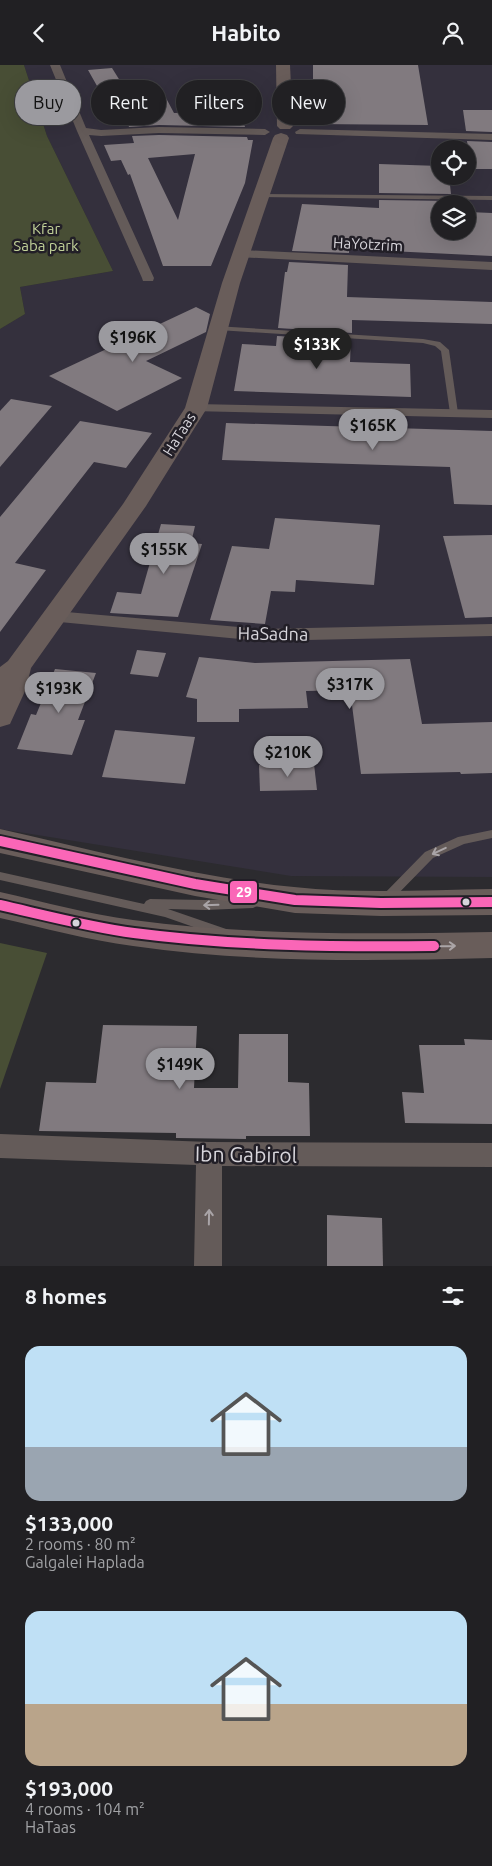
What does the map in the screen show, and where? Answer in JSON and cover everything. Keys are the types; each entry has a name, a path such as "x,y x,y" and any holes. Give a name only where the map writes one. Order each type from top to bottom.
{"street":[{"path":"55,65 82,131 148,278"},
{"name":"HaTaas","path":"0,717 12,689 9,674 55,617 134,506 196,408 231,283 283,132 283,65"},
{"path":"82,131 101,133 159,130 492,137"},
{"name":"HaYotzrim","path":"242,254 492,266"},
{"path":"196,408 492,413"},
{"name":"HaSadna","path":"55,617 261,635 492,630"},
{"path":"5,840 195,884 295,900 382,903 492,902"},
{"path":"0,905 132,932 258,945 339,947 492,945"},
{"name":"Ibn Gabirol","path":"0,1145 209,1154 492,1155"},
{"path":"208,1266 209,1154"}],"lane":[{"path":"262,196 380,195 492,198"},
{"path":"218,328 423,341 437,344 445,350 454,413"},
{"path":"382,903 429,855 462,840 488,834"},
{"path":"0,875 124,902 197,922 258,945"},
{"path":"124,902 205,905 295,900"}],"shaded area":[{"path":"24,65 492,65 492,877 291,876 0,829 0,329 25,314 20,287 113,271 47,136 43,125 81,125 81,80 29,80"}],"green space":[{"name":"Kfar Saba park","path":"0,65 24,65 29,80 15,80 15,125 43,125 47,136 113,271 20,287 25,314 0,329"},
{"path":"0,943 47,953 0,1089"}],"building":[{"path":"313,65 418,65 428,125 345,124 345,80 313,80"},
{"path":"112,68 120,80 94,80 88,70"},
{"path":"166,98 174,113 176,113 176,125 244,125 245,127 159,125 166,125"},
{"path":"463,110 492,110 492,132 466,131"},
{"path":"128,125 159,125 129,127"},
{"path":"132,136 247,137 248,140 253,140 245,183 211,266 163,266 130,174 128,175 121,160 111,161 104,145 134,143","holes":["195,154 178,220 148,158"]},
{"path":"476,141 492,142 492,169 476,169"},
{"path":"379,164 431,166 431,185 450,185 451,194 379,193"},
{"path":"379,200 431,201 431,240 476,240 476,212 492,213 492,256 349,249 349,253 292,251 302,204 379,208"},
{"path":"289,262 348,265 347,297 492,302 492,324 352,320 352,333 278,328 285,272 287,272"},
{"path":"196,307 210,314 206,332 146,361 182,378 117,411 49,376"},
{"path":"277,336 351,340 350,362 410,364 411,397 234,391 242,344 276,346"},
{"path":"11,399 52,406 0,467 0,411"},
{"path":"80,421 152,433 126,468 94,462 15,563 46,570 0,632 0,517"},
{"path":"226,423 492,431 492,505 454,504 450,467 222,460"},
{"path":"275,518 380,525 374,585 296,580 295,592 271,591 265,624 210,620 232,546 269,549"},
{"path":"161,524 195,526 191,543 202,544 178,617 110,613 117,592 141,594"},
{"path":"492,535 492,617 465,618 443,536"},
{"path":"137,650 166,653 158,677 130,674"},
{"path":"199,657 255,663 410,659 422,724 492,722 492,773 361,774 350,690 306,691 308,708 239,709 239,722 197,722 197,699 186,697"},
{"path":"55,669 96,673 78,720 85,720 72,755 17,749 31,714 36,715"},
{"path":"115,730 195,737 185,784 102,777"},
{"path":"314,764 317,790 260,791 259,765"},
{"path":"103,1025 197,1026 194,1088 238,1088 239,1034 288,1034 288,1082 309,1083 310,1136 246,1136 246,1139 176,1138 176,1133 39,1131 46,1082 96,1083"},
{"path":"464,1039 492,1040 492,1124 405,1123 402,1092 424,1093 419,1045 465,1045"},
{"path":"327,1215 382,1218 383,1266 327,1266"}],"transit line":[{"name":"29","path":"0,841 195,884 295,900 381,903 492,902"},
{"name":"29","path":"0,905 67,921 134,933 209,941 284,945 434,946"}]}
